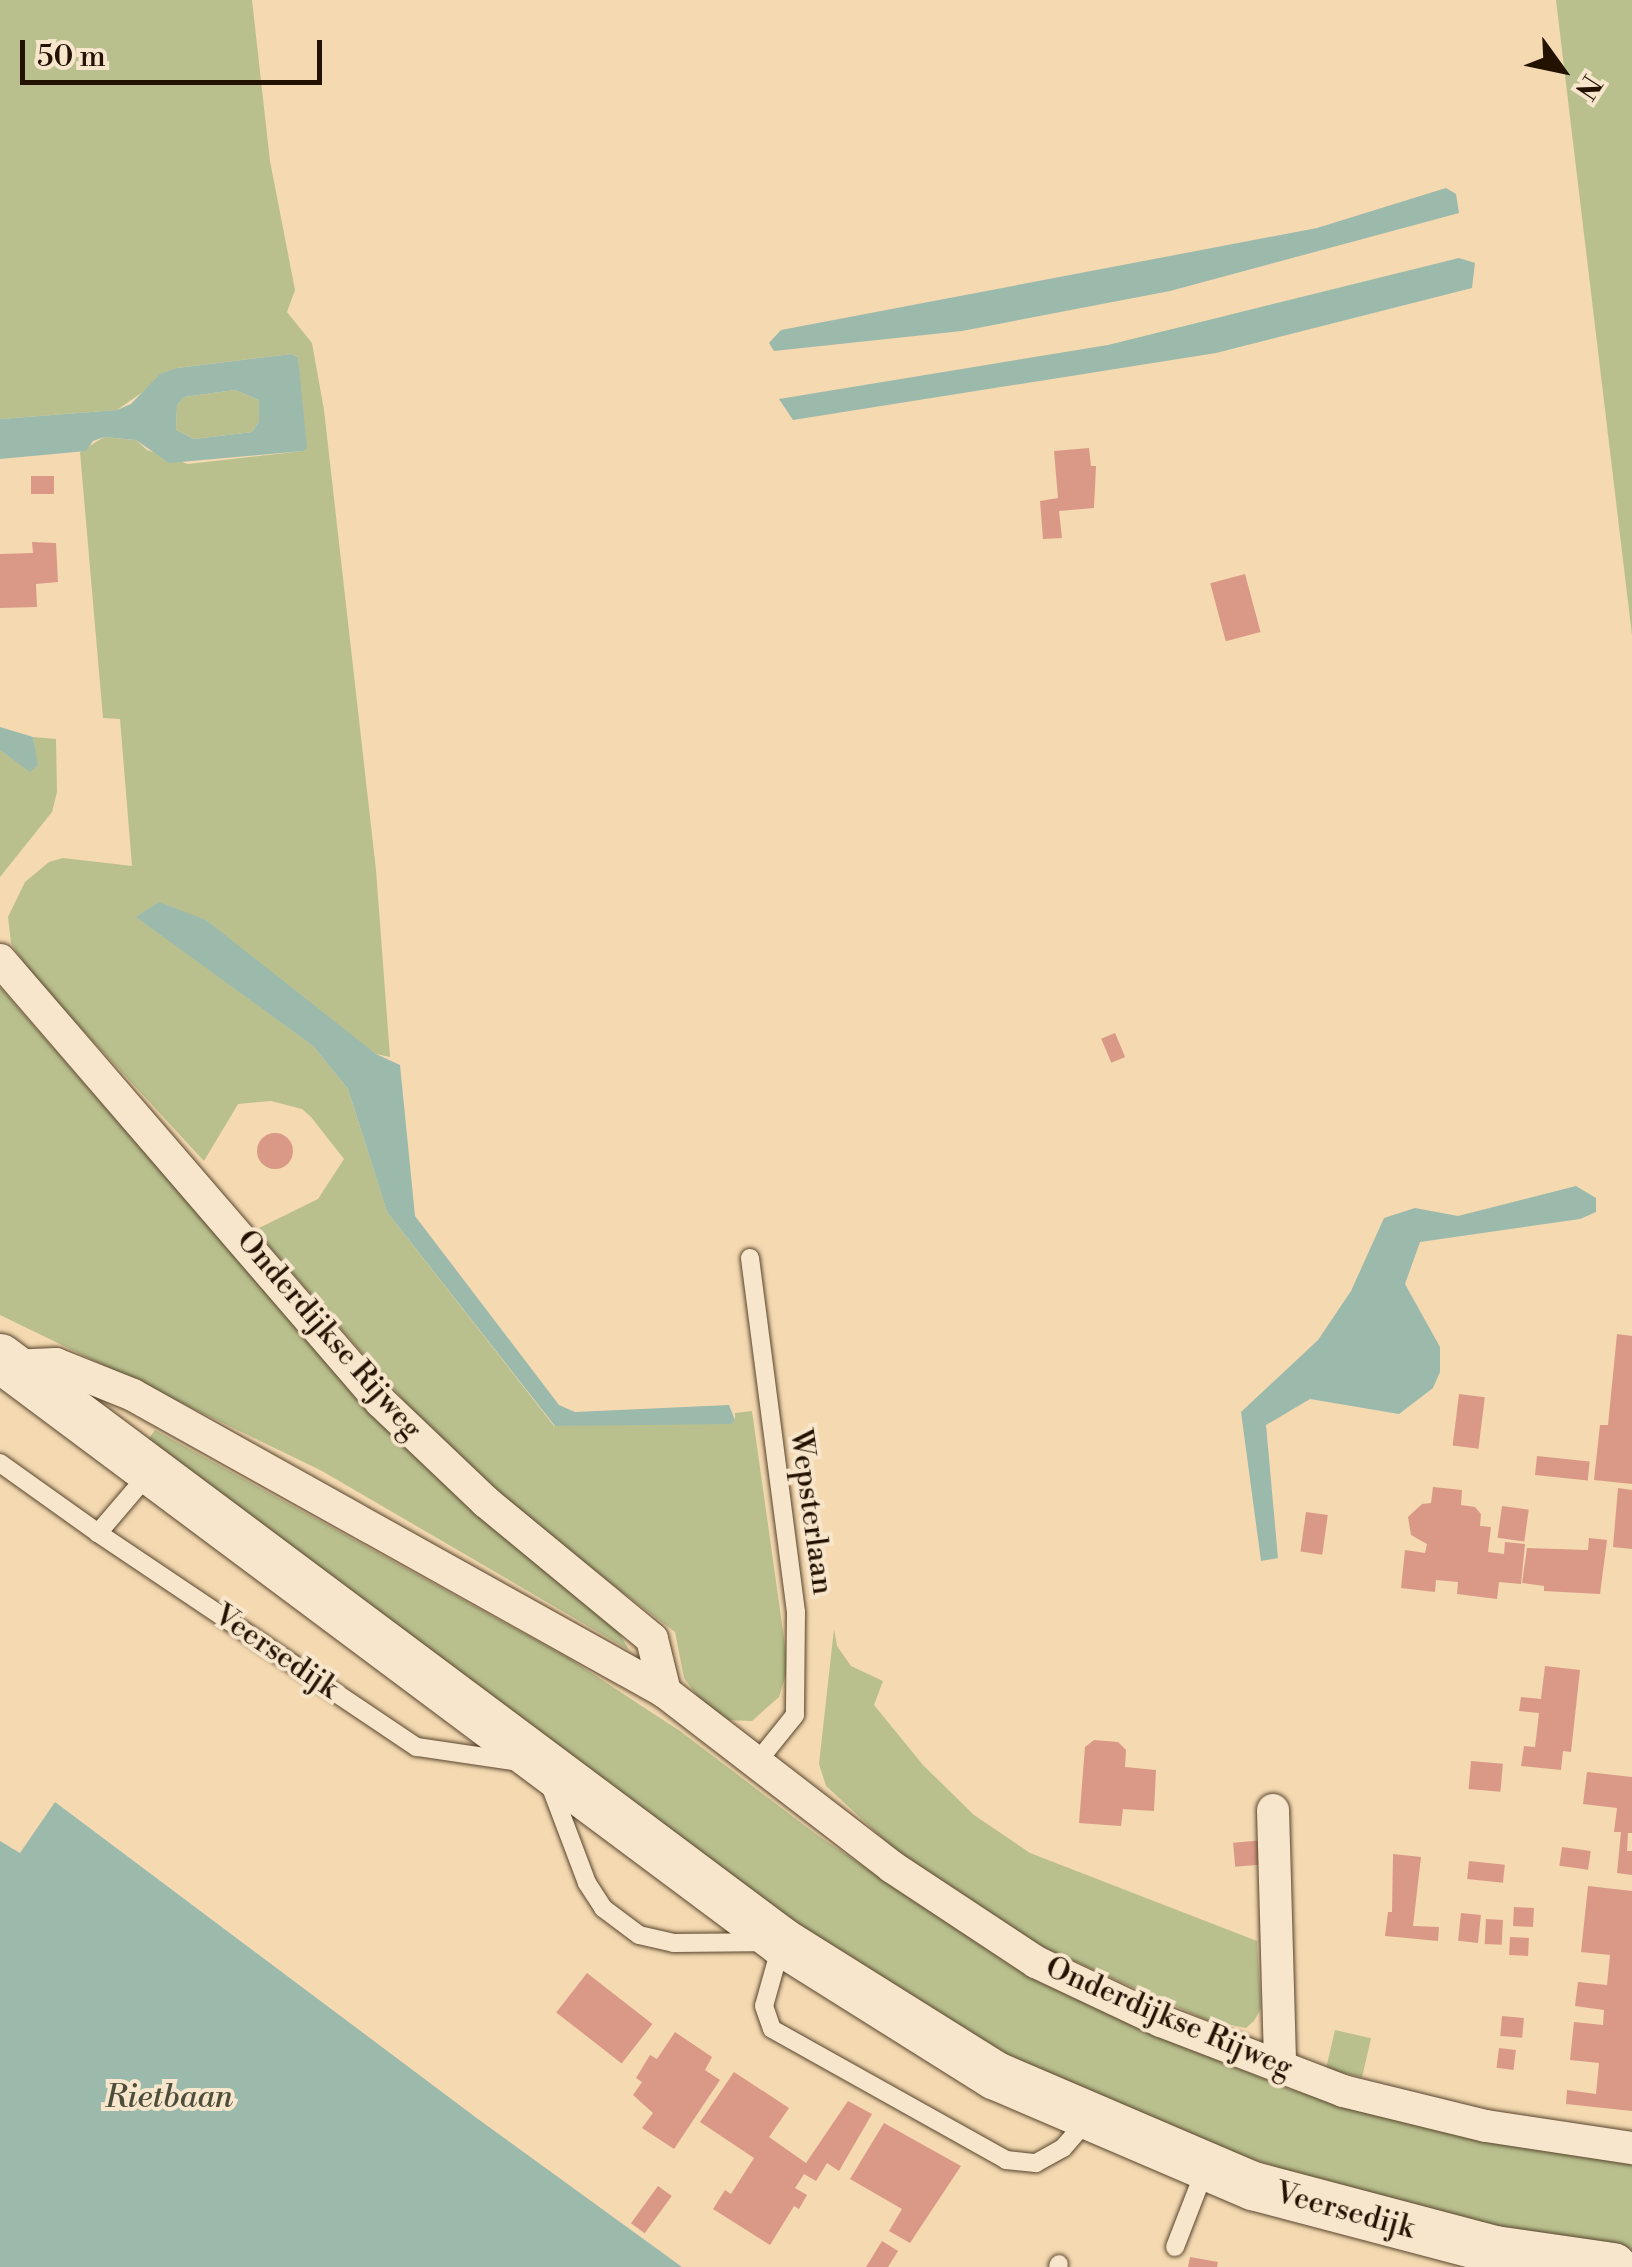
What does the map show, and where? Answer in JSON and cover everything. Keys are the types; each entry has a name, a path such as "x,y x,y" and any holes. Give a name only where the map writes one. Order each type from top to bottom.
{"main road":[{"name":"Veersedijk","path":"5,1362 782,1942 996,2076 1088,2119 1252,2186 1495,2250 1613,2267"}],"street":[{"name":"Onderdijkse Rijweg","path":"0,960 381,1402 486,1502 652,1640 666,1692"},
{"name":"Onderdijkse Rijweg","path":"5,1362 56,1364 132,1395 666,1692 892,1867 1036,1962 1160,2021 1280,2067 1422,2112 1632,2148"},
{"path":"1273,1810 1280,2067"}],"lane":[{"name":"Wepsterlaan","path":"750,1258 796,1612 795,1714 758,1761"},
{"name":"Veersedijk","path":"0,1464 417,1747 543,1765"},
{"path":"98,1534 152,1470"},
{"path":"543,1765 587,1883 604,1908 639,1935 674,1942 782,1942 764,2006 772,2029 1006,2160 1036,2162 1064,2148 1088,2119"},
{"path":"1176,2247 1206,2167"}],"green space":[{"path":"0,0 252,0 270,161 295,290 287,312 312,343 324,410 376,870 390,1057 376,1054 159,902 137,917 313,1046 348,1089 387,1212 554,1426 735,1420 735,1413 752,1411 788,1667 779,1697 752,1721 724,1720 698,1697 684,1678 675,1632 523,1517 425,1425 255,1230 318,1199 344,1159 311,1117 302,1109 271,1101 238,1104 204,1161 33,976 11,943 8,917 25,882 49,862 63,858 132,866 120,719 103,718 80,452 104,437 136,440 147,450 188,464 303,451 298,357 291,354 177,368 117,410 0,419"},
{"path":"1556,0 1632,0 1632,635"},
{"path":"235,390 259,400 259,421 252,432 194,439 176,430 177,405 184,397"},
{"path":"33,737 56,739 57,792 52,812 0,877 0,750 30,771 37,765"},
{"path":"0,987 139,1146 610,1617 629,1650 322,1471 0,1315"},
{"path":"155,1430 570,1659 680,1731 817,1835 1010,1965 1136,2027 1289,2089 1384,2117 1632,2162 1632,2252 1436,2219 1249,2158 1086,2094 947,2023 814,1939 147,1441"},
{"path":"834,1629 837,1646 851,1666 883,1681 874,1705 923,1765 974,1815 1030,1853 1257,1941 1261,2008 1254,2021 1246,2028 1207,2020 1022,1938 925,1877 826,1786 819,1764"},
{"path":"1335,2030 1371,2038 1362,2077 1326,2069"}],"water":[{"path":"1446,188 1456,194 1459,213 1170,291 962,331 774,351 769,343 781,330 1317,228"},
{"path":"1459,258 1475,263 1472,288 1216,353 793,420 779,399 1108,345"},
{"path":"291,354 298,357 307,448 169,463 136,440 104,437 93,441 86,451 0,459 0,419 117,410 131,404 160,374 177,368","holes":["235,390 259,400 259,421 252,432 194,439 176,430 177,405 184,397"]},
{"path":"0,727 33,737 38,765 30,772 0,750"},
{"path":"159,902 206,920 376,1054 400,1065 415,1216 559,1405 575,1412 729,1405 735,1420 731,1424 555,1426 387,1212 348,1089 313,1046 136,917"},
{"path":"1576,1186 1596,1198 1596,1212 1580,1219 1420,1242 1405,1284 1440,1347 1440,1372 1433,1388 1399,1414 1310,1399 1266,1425 1278,1558 1261,1561 1241,1412 1318,1340 1351,1291 1384,1218 1415,1208 1458,1216"},
{"name":"Rietbaan","path":"55,1802 682,2267 0,2267 0,1841 20,1853"}],"building":[{"path":"1089,448 1091,466 1096,466 1094,508 1059,511 1062,538 1043,539 1040,501 1058,498 1054,451"},
{"path":"31,476 54,476 54,494 31,494"},
{"path":"32,542 56,543 58,582 36,584 37,607 0,608 0,554 33,553"},
{"path":"1245,574 1261,632 1226,641 1210,583"},
{"path":"1115,1033 1125,1057 1111,1063 1101,1039"},
{"path":"275,1133 288,1138 293,1151 288,1164 275,1169 262,1164 257,1151 262,1138"},
{"path":"1617,1334 1632,1336 1632,1484 1594,1480 1600,1425 1608,1425"},
{"path":"1459,1394 1485,1397 1478,1449 1453,1446"},
{"path":"1537,1456 1590,1462 1588,1480 1535,1475"},
{"path":"1433,1487 1462,1490 1461,1505 1475,1507 1481,1514 1480,1526 1491,1527 1488,1552 1504,1554 1505,1542 1525,1544 1521,1584 1499,1582 1497,1599 1457,1594 1458,1582 1436,1580 1435,1592 1401,1588 1405,1550 1425,1553 1427,1544 1411,1535 1408,1517 1422,1504 1431,1503"},
{"path":"1618,1488 1632,1490 1632,1549 1613,1547"},
{"path":"1502,1506 1529,1510 1524,1541 1498,1538"},
{"path":"1306,1512 1328,1515 1322,1555 1300,1552"},
{"path":"1589,1538 1607,1540 1600,1594 1544,1591 1544,1586 1522,1583 1527,1548 1588,1550"},
{"path":"1545,1666 1580,1670 1571,1752 1563,1751 1561,1770 1521,1766 1524,1746 1535,1747 1539,1713 1519,1711 1521,1697 1541,1699"},
{"path":"1094,1740 1118,1742 1126,1750 1125,1767 1156,1770 1154,1811 1123,1809 1121,1826 1079,1823 1085,1747"},
{"path":"1471,1761 1503,1764 1500,1792 1469,1789"},
{"path":"1587,1772 1632,1777 1632,1833 1628,1833 1627,1851 1632,1851 1632,1875 1617,1873 1621,1832 1614,1832 1617,1808 1583,1804"},
{"path":"1265,1840 1267,1864 1235,1867 1233,1843"},
{"path":"1562,1847 1591,1851 1588,1870 1559,1866"},
{"path":"1393,1854 1421,1857 1413,1926 1439,1927 1438,1941 1385,1936 1388,1912 1392,1912"},
{"path":"1469,1861 1505,1865 1503,1883 1467,1879"},
{"path":"1588,1886 1632,1891 1632,2111 1566,2104 1567,2090 1596,2094 1599,2063 1570,2060 1574,2022 1603,2025 1604,2010 1575,2006 1578,1982 1607,1985 1610,1955 1581,1952"},
{"path":"1514,1907 1534,1908 1533,1927 1513,1926"},
{"path":"1461,1913 1481,1915 1478,1943 1458,1941"},
{"path":"1486,1919 1503,1920 1502,1945 1485,1944"},
{"path":"1510,1937 1529,1938 1528,1956 1509,1955"},
{"path":"587,1973 652,2024 622,2064 556,2012"},
{"path":"1502,2016 1524,2018 1522,2038 1500,2036"},
{"path":"675,2032 712,2057 705,2070 720,2080 674,2149 642,2128 653,2113 633,2095 642,2082 636,2078 650,2055 657,2059"},
{"path":"1499,2048 1516,2050 1513,2070 1497,2068"},
{"path":"734,2072 789,2108 769,2137 806,2163 848,2101 872,2114 839,2171 827,2163 816,2181 804,2174 795,2188 807,2195 799,2209 794,2206 770,2245 713,2209 725,2190 731,2194 754,2158 700,2122"},
{"path":"884,2123 961,2166 910,2243 889,2231 902,2209 850,2179"},
{"path":"658,2186 672,2196 645,2233 631,2223"},
{"path":"882,2241 898,2251 888,2267 866,2267"},
{"path":"1190,2257 1218,2262 1217,2267 1188,2267"}]}
